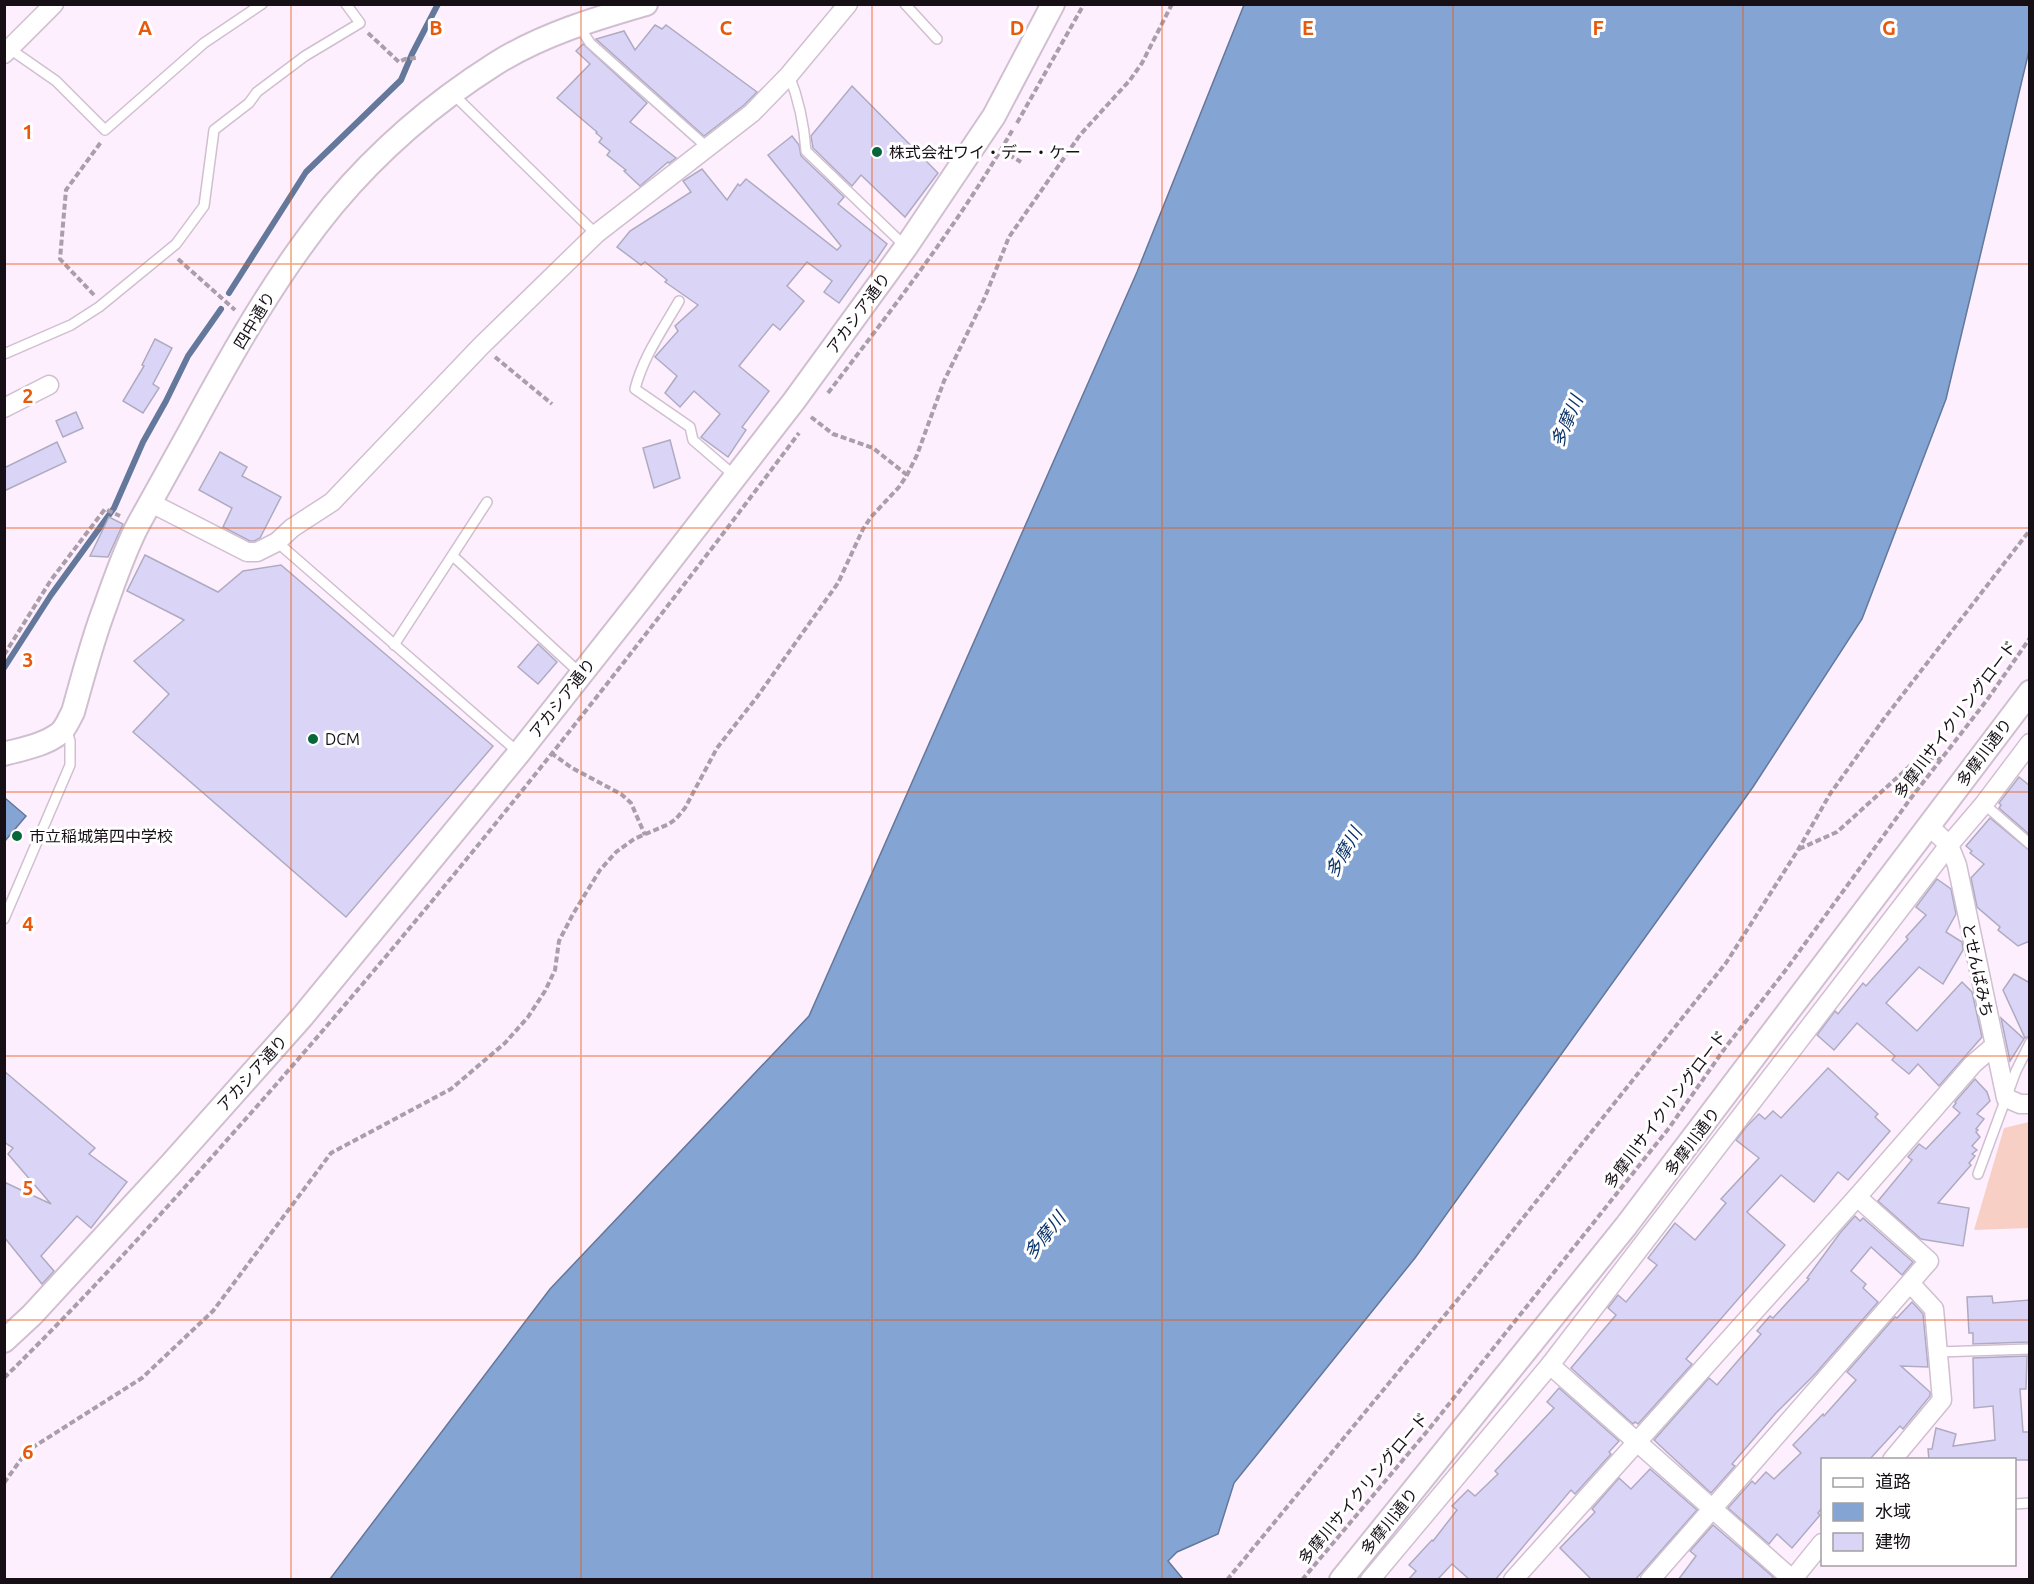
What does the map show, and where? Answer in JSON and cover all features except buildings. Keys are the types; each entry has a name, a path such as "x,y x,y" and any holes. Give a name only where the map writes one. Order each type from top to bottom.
{"street":[{"path":"7,51 54,4"},
{"name":"四中通り","path":"66,726 73,712 104,609 138,524 208,398 282,274 333,205 377,157 416,121 496,64 535,43 646,4"},
{"path":"152,502 247,552 256,552 277,542 292,528 332,502 481,346 596,234 752,113 789,75 848,4"},
{"name":"アカシア通り","path":"4,1341 40,1307 302,1017 519,753 736,477 906,247 994,116 1053,4"},
{"path":"4,408 49,385"},
{"name":"多摩川通り","path":"1341,1580 1626,1226 2030,692"},
{"path":"4,754 44,741 61,733 66,726"},
{"path":"1370,1580 1550,1365 1949,844 1984,804 2030,743"},
{"name":"とせんばみち","path":"1929,826 1949,844 1957,865 2006,1098"},
{"path":"1513,1580 1857,1197 1973,1064 1994,1047"},
{"path":"2006,1098 2020,1104 2030,1104"},
{"path":"1650,1580 1929,1262 1857,1197"},
{"path":"1894,1458 1942,1400 1934,1309 1910,1283"},
{"path":"1550,1365 1793,1579 1821,1545"}],"lane":[{"path":"7,51 56,81 105,130 204,43 262,4"},
{"path":"4,354 70,325 102,304 176,244 204,206 214,130 249,103 257,92 305,56 360,23 346,4"},
{"path":"905,4 937,39"},
{"path":"579,26 590,44 708,148"},
{"path":"789,75 804,125 806,151 906,247"},
{"path":"453,94 596,234"},
{"path":"679,301 650,351 635,389 690,427 693,440 736,477"},
{"path":"394,645 487,502"},
{"path":"277,542 519,753"},
{"path":"453,556 581,674"},
{"path":"4,919 70,765 70,741 66,726"},
{"path":"1984,804 2030,844"},
{"path":"1978,1174 2006,1098 2030,1043"},
{"path":"1938,1352 2030,1349"}],"path":[{"path":"4,1483 27,1451 142,1378 213,1311 331,1154 451,1089 505,1043 528,1017 555,970 559,941 600,870 616,852 634,839 669,824 685,808 717,748 757,697 838,582 858,538 871,517 907,475 917,455 944,381 989,288 1009,237 1080,135 1130,80 1142,63 1172,4"},
{"path":"360,23 399,62 417,58"},
{"path":"102,304 60,259 66,190 103,138 105,130"},
{"path":"1001,150 1021,162"},
{"path":"169,250 251,325"},
{"path":"481,346 552,404"},
{"path":"811,417 833,434 873,448 907,475"},
{"path":"4,655 51,580 105,509 116,514"},
{"path":"1227,1580 1468,1287 1726,963 1798,850 1830,794 1883,720 2030,530"},
{"name":"多摩川サイクリングロード","path":"1302,1580 1429,1429 1662,1137 1725,1048 1987,700 2030,638"},
{"path":"551,753 572,768 621,794 631,803 645,835"},
{"path":"1798,850 1837,832 1921,756 1942,759"},
{"path":"4,1474 11,1474"}],"shaded area":[{"path":"2029,1122 2029,1228 1974,1230 2004,1128"}],"water":[{"name":"多摩川","path":"1244,5 2029,5 2029,51 1946,399 1862,619 1753,787 1415,1258 1234,1483 1218,1534 1177,1552 1168,1561 1183,1579 330,1579 550,1289 809,1016 1137,272"},
{"path":"5,798 26,816 5,841"}],"waterway":[{"path":"229,293 306,172 401,80 438,4"},
{"path":"4,668 51,595 114,508 143,442 188,356 221,309"}],"place":[{"name":"株式会社ワイ・デー・ケー","path":"877,152"},
{"name":"DCM","path":"313,739"},
{"name":"市立稲城第四中学校","path":"17,836"}]}
